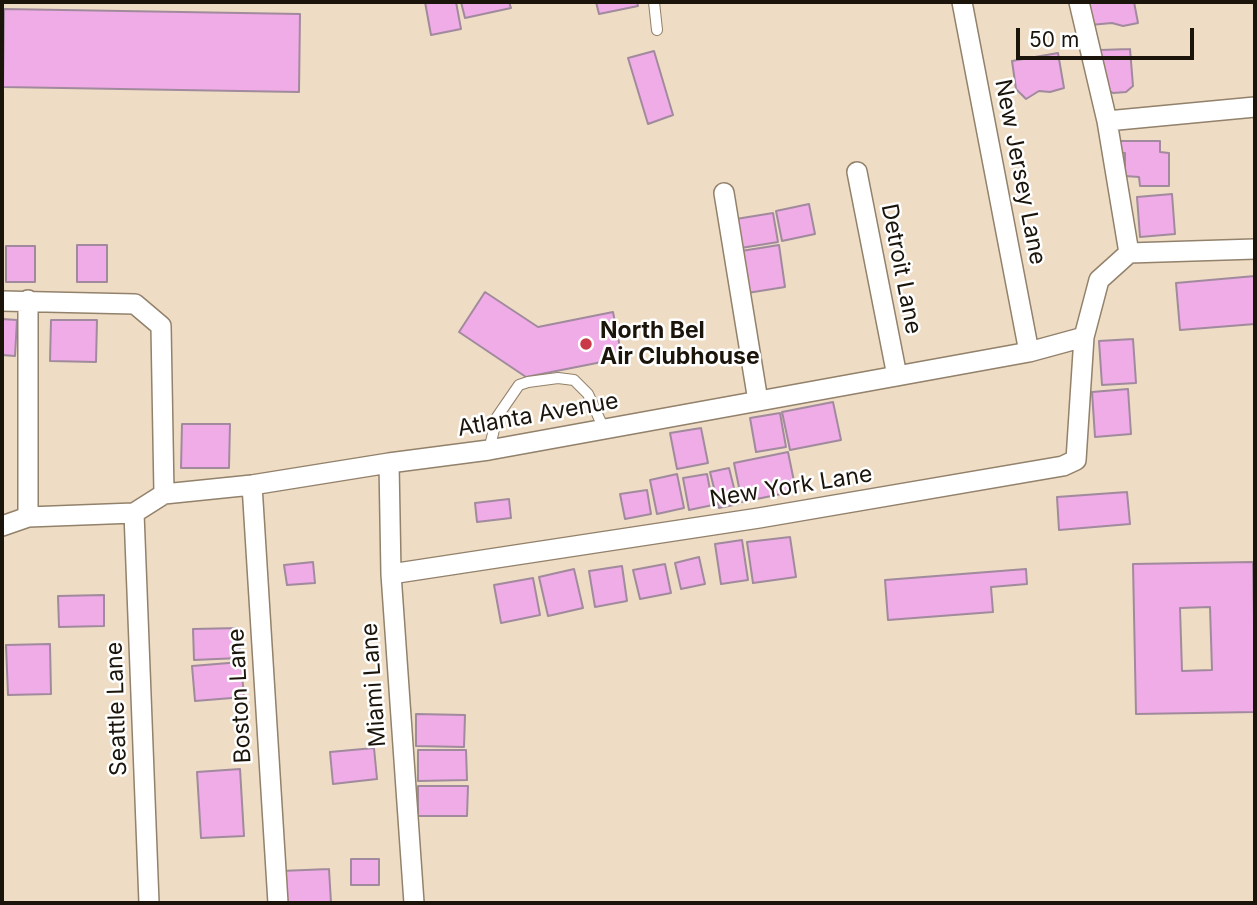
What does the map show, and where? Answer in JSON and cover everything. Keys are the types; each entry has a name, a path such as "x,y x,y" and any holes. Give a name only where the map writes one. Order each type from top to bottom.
{"street":[{"name":"New Jersey Lane","path":"962,2 1029,352"},
{"path":"1079,2 1107,121 1129,253"},
{"path":"1107,121 1255,107"},
{"name":"Detroit Lane","path":"857,172 897,376"},
{"path":"724,193 758,401"},
{"path":"1084,337 1099,280 1129,253 1255,249"},
{"path":"27,300 28,517"},
{"path":"2,301 135,304 162,326 164,494"},
{"name":"Atlanta Avenue","path":"134,513 164,494 252,485 489,450 1029,352 1084,337"},
{"name":"New York Lane","path":"391,573 759,518 1063,466 1076,460 1084,337"},
{"name":"Miami Lane","path":"389,463 391,573 414,903"},
{"name":"Boston Lane","path":"252,485 278,903"},
{"path":"2,526 28,517 134,513"},
{"name":"Seattle Lane","path":"134,513 149,903"}],"lane":[{"path":"654,2 657,30"},
{"path":"489,450 497,417 519,385 528,382 558,378 574,380 588,394 604,429"}],"building":[{"path":"425,2 456,2 461,29 431,35"},
{"path":"461,2 509,2 511,8 465,18"},
{"path":"596,2 637,2 638,6 599,14"},
{"path":"1089,2 1134,2 1138,23 1123,26 1112,23 1090,25"},
{"path":"4,9 300,14 299,92 3,87"},
{"path":"1130,49 1133,86 1126,92 1113,93 1103,87 1100,50"},
{"path":"654,51 673,115 648,124 628,58"},
{"path":"1058,53 1064,88 1050,92 1039,91 1026,99 1016,89 1012,61"},
{"path":"1120,141 1160,141 1160,152 1169,153 1169,186 1140,186 1139,177 1125,176 1125,153 1119,153"},
{"path":"1172,194 1175,234 1140,237 1137,197"},
{"path":"809,204 815,234 782,241 776,211"},
{"path":"773,213 778,242 741,248 736,219"},
{"path":"77,245 107,245 107,282 77,282"},
{"path":"779,245 785,287 741,294 735,252"},
{"path":"6,246 35,246 35,282 6,282"},
{"path":"1255,276 1255,324 1180,330 1176,283"},
{"path":"485,292 538,327 613,312 622,358 526,377 459,332"},
{"path":"2,319 17,320 15,356 2,355"},
{"path":"51,320 97,320 96,362 50,361"},
{"path":"1133,339 1136,383 1102,385 1099,341"},
{"path":"1128,389 1131,434 1095,437 1092,392"},
{"path":"833,402 841,440 790,450 782,412"},
{"path":"780,413 786,447 756,452 750,418"},
{"path":"182,424 230,424 229,468 181,468"},
{"path":"701,428 708,463 677,469 670,433"},
{"path":"788,452 796,491 742,502 734,463"},
{"path":"729,468 738,504 719,508 710,472"},
{"path":"677,474 684,508 657,514 650,480"},
{"path":"707,474 713,505 689,510 683,478"},
{"path":"647,490 651,514 625,519 620,494"},
{"path":"1127,492 1130,524 1059,530 1057,497"},
{"path":"509,499 511,518 477,522 475,503"},
{"path":"790,537 796,577 753,583 747,542"},
{"path":"742,540 748,580 721,584 715,544"},
{"path":"699,557 705,584 681,589 675,563"},
{"path":"313,562 315,583 287,585 284,565"},
{"path":"1253,562 1255,712 1136,714 1133,564","holes":["1210,607 1212,670 1182,671 1180,608"]},
{"path":"665,564 671,593 640,599 633,570"},
{"path":"622,566 627,601 595,607 589,571"},
{"path":"574,569 583,608 548,616 539,577"},
{"path":"1026,569 1027,584 991,587 993,612 888,620 885,580"},
{"path":"533,578 540,615 501,623 494,585"},
{"path":"104,595 104,626 59,627 58,596"},
{"path":"239,628 240,658 194,660 193,629"},
{"path":"50,644 51,694 8,695 6,645"},
{"path":"241,662 244,697 195,701 192,666"},
{"path":"416,714 465,715 464,747 416,746"},
{"path":"374,748 377,779 333,784 330,752"},
{"path":"418,750 466,750 467,780 418,781"},
{"path":"240,769 244,836 201,838 197,772"},
{"path":"418,786 468,786 467,816 418,816"},
{"path":"351,859 379,859 379,885 351,885"},
{"path":"329,869 331,903 282,903 281,871"}],"place":[{"name":"North Bel Air Clubhouse","path":"586,344"}]}
